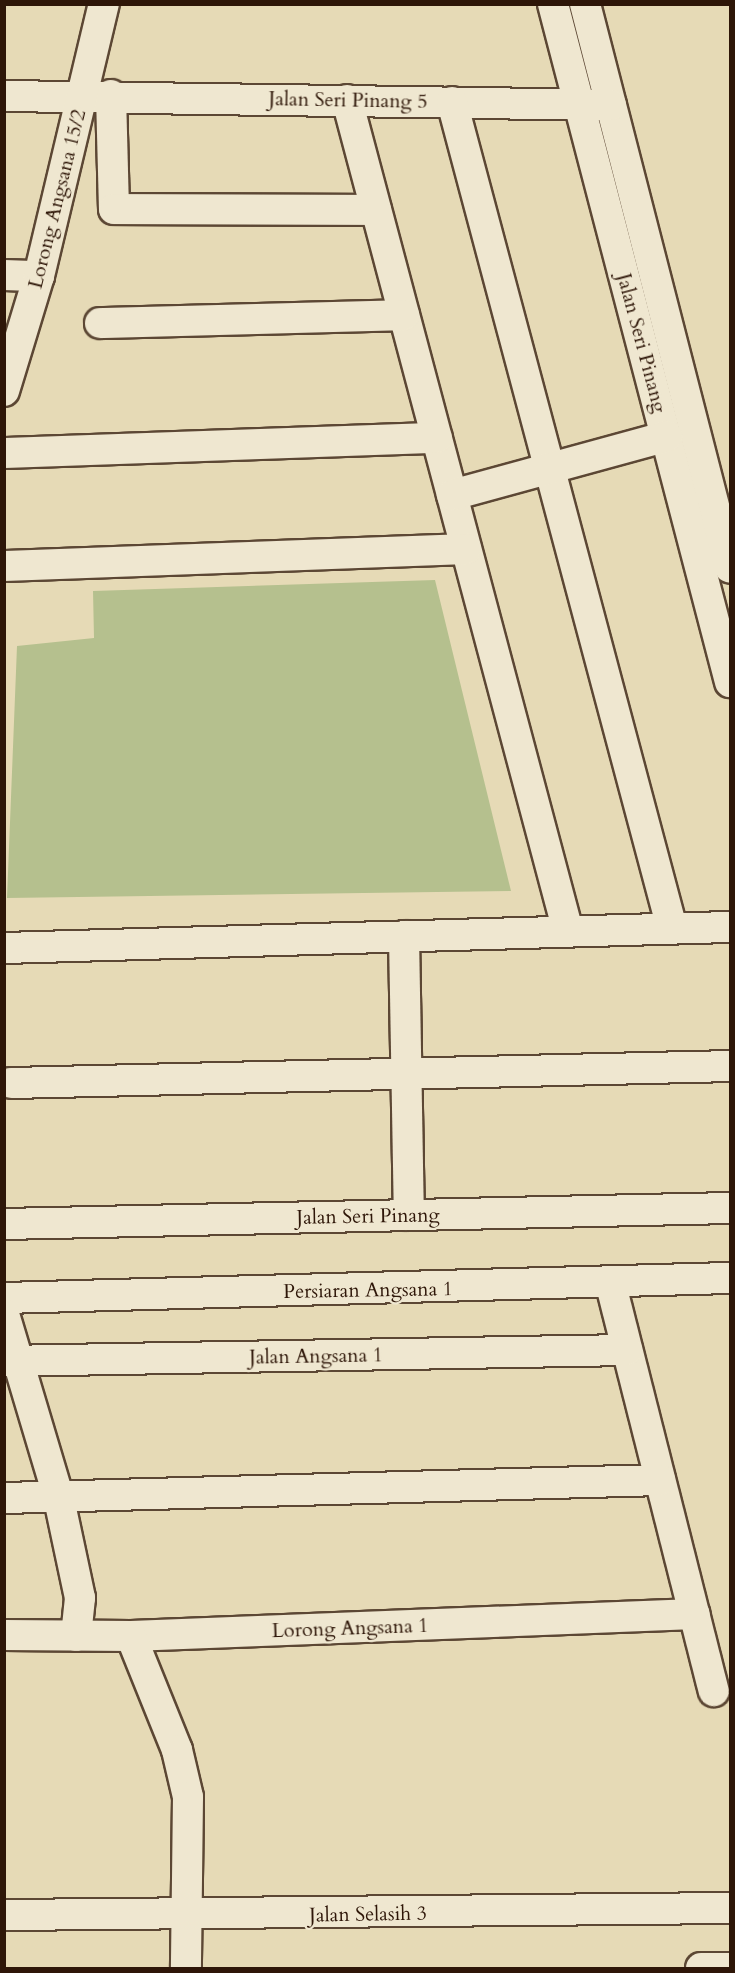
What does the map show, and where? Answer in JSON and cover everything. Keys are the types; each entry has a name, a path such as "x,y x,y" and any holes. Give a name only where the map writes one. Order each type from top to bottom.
{"street":[{"name":"Lorong Angsana 15/2","path":"4,391 97,95 104,4"},
{"name":"Jalan Seri Pinang","path":"553,4 730,682"},
{"name":"Jalan Seri Pinang","path":"585,4 730,568"},
{"name":"Jalan Seri Pinang 5","path":"4,96 97,95 611,105"},
{"path":"97,95 114,209 376,210"},
{"path":"347,100 568,931"},
{"path":"452,102 672,928"},
{"path":"4,274 39,276"},
{"path":"100,323 404,315"},
{"path":"452,495 667,436"},
{"path":"4,453 437,438"},
{"path":"4,566 466,549"},
{"path":"4,948 730,927"},
{"path":"404,936 409,1215"},
{"path":"11,1083 730,1066"},
{"name":"Jalan Seri Pinang","path":"4,1224 730,1208"},
{"name":"Persiaran Angsana 1","path":"4,1298 611,1285 730,1278"},
{"path":"611,1285 714,1691"},
{"path":"4,1314 13,1362 59,1498 81,1598 75,1636"},
{"name":"Jalan Angsana 1","path":"13,1362 627,1350"},
{"path":"4,1498 660,1480"},
{"name":"Lorong Angsana 1","path":"4,1635 131,1636 695,1614"},
{"path":"131,1636 177,1750 188,1797 186,1968"},
{"name":"Jalan Selasih 3","path":"4,1915 186,1916 730,1908"},
{"path":"701,1968 730,1968"}],"green space":[{"path":"435,580 511,891 7,898 17,646 94,638 93,591"}]}
